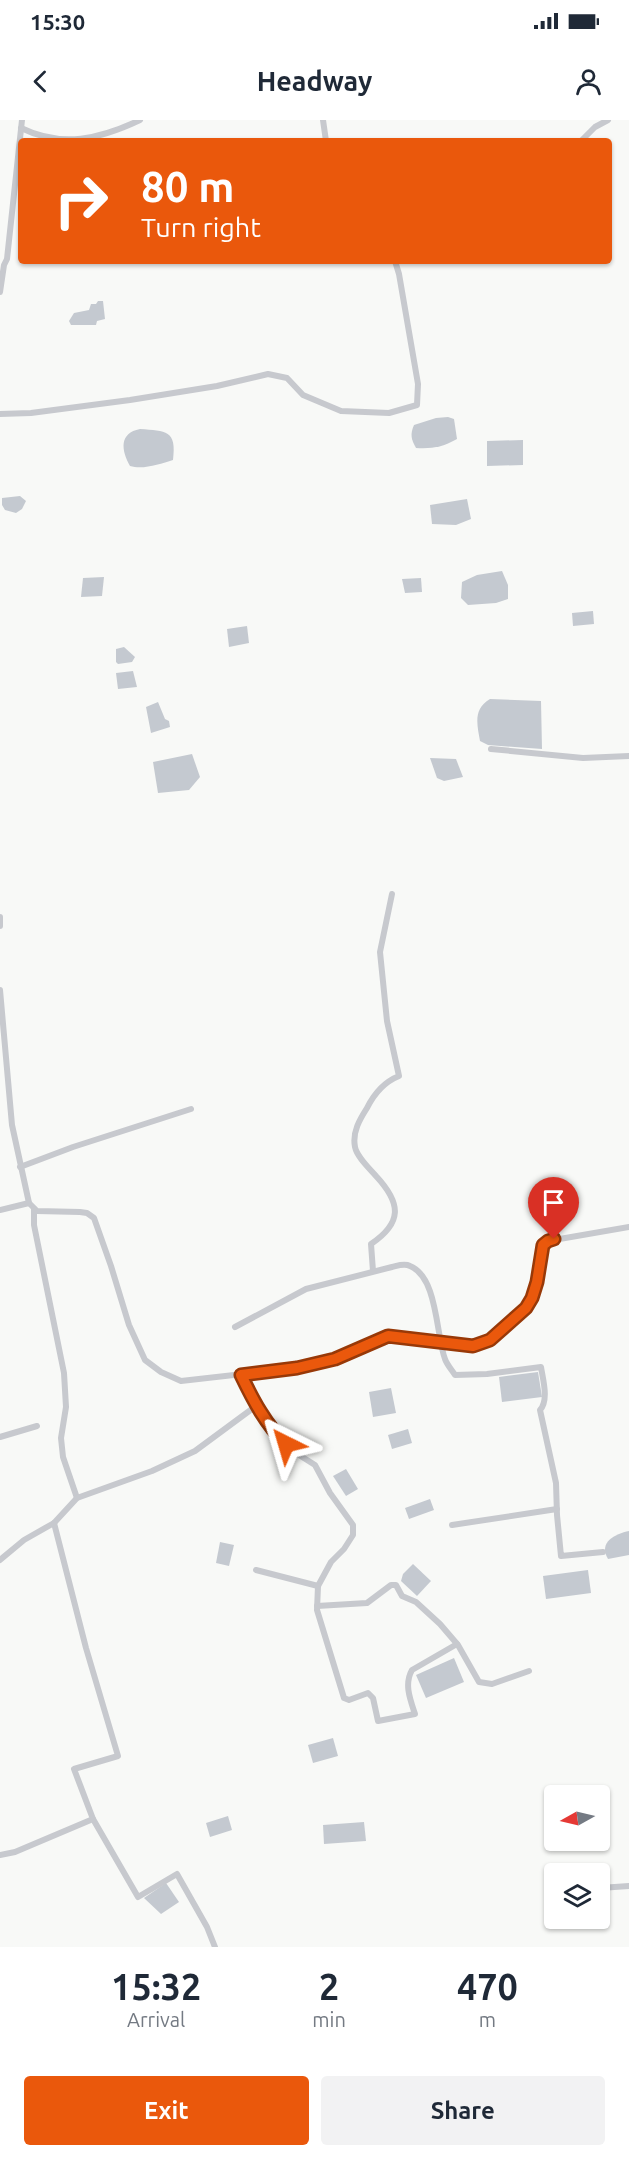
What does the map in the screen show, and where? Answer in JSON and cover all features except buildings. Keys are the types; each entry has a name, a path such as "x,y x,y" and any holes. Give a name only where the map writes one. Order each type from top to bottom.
{"street":[{"path":"20,138 22,120"},
{"path":"77,138 110,132 140,120"},
{"path":"323,120 326,138"},
{"path":"584,138 595,126 608,120"},
{"path":"21,128 48,138"},
{"path":"0,292 7,259 18,156"},
{"path":"0,414 32,413 130,400 217,386 268,374 287,378 303,395 341,411 389,413 417,405 418,384 396,264"},
{"path":"491,749 583,758 629,756"},
{"path":"373,1271 371,1244 385,1234 395,1220 395,1206 382,1182 366,1165 355,1148 354,1133 371,1099 387,1080 399,1076 387,1021 380,952 392,894"},
{"path":"0,917 0,926"},
{"path":"0,990 12,1125 20,1167 32,1206 64,1373 66,1407 61,1438 63,1457 77,1498"},
{"path":"20,1167 73,1147 191,1109"},
{"path":"0,1210 32,1206"},
{"path":"32,1206 37,1211 87,1213 94,1218 129,1325 145,1360 161,1372 181,1381 297,1368 335,1359 388,1336 473,1346 490,1340 526,1308 535,1291 543,1245 548,1241 629,1227"},
{"path":"235,1327 306,1289 373,1271 406,1264 412,1266 423,1277 433,1297 446,1360 455,1376 541,1367 544,1395 543,1406 540,1410 556,1483 561,1556 603,1552"},
{"path":"241,1375 256,1406 277,1435 296,1453 315,1466 353,1526 353,1535 344,1549 331,1562 318,1586 317,1606 344,1698 349,1700 368,1693 373,1698 378,1721 415,1714 408,1690 408,1677 412,1670 457,1644"},
{"path":"0,1560 24,1540 54,1522 77,1498 152,1471 195,1451 256,1406"},
{"path":"0,1437 38,1426"},
{"path":"452,1525 557,1509"},
{"path":"54,1522 86,1648 117,1756 74,1769 93,1819 138,1897 177,1874 207,1927 215,1947"},
{"path":"256,1570 318,1586"},
{"path":"317,1606 367,1603 391,1585 396,1585 402,1596 416,1602 457,1644 479,1682 492,1683 530,1671"},
{"path":"0,1855 15,1852 93,1819"},
{"path":"610,1887 629,1886"}],"shaded area":[{"path":"98,301 103,301 105,319 97,321 96,325 71,325 69,321 74,313 89,310 91,304 96,304"},
{"path":"448,417 454,419 457,439 437,447 416,448 412,436 414,425"},
{"path":"157,430 168,434 173,443 173,460 146,467 130,466 125,454 125,438 133,431"},
{"path":"523,440 523,465 487,466 487,441"},
{"path":"20,496 26,501 22,509 16,513 5,510 2,498"},
{"path":"467,499 471,519 456,525 432,524 430,505"},
{"path":"502,571 508,585 508,599 496,603 468,605 461,598 462,582 477,575"},
{"path":"104,577 102,596 81,597 83,578"},
{"path":"421,578 422,592 405,593 402,579"},
{"path":"593,611 594,624 573,626 572,613"},
{"path":"247,626 249,643 229,647 227,629"},
{"path":"124,647 135,657 132,662 118,664 116,649"},
{"path":"133,671 137,687 118,689 116,673"},
{"path":"490,699 541,701 542,749 488,745 480,741 477,723 479,712"},
{"path":"158,702 170,727 151,733 146,707"},
{"path":"192,754 200,777 189,790 158,793 153,762"},
{"path":"430,758 456,759 463,777 444,781 437,778"},
{"path":"538,1372 542,1397 502,1402 499,1377"},
{"path":"391,1388 396,1413 373,1417 369,1392"},
{"path":"408,1429 412,1443 392,1449 388,1435"},
{"path":"346,1469 358,1489 346,1496 333,1476"},
{"path":"430,1499 434,1510 409,1519 405,1508"},
{"path":"629,1531 629,1555 608,1559 605,1553 607,1543 618,1534"},
{"path":"220,1542 234,1545 229,1566 216,1563"},
{"path":"413,1564 431,1581 417,1596 401,1581 403,1574"},
{"path":"588,1570 591,1593 546,1599 543,1576"},
{"path":"454,1658 464,1682 426,1698 416,1675"},
{"path":"333,1738 338,1756 313,1763 308,1745"},
{"path":"228,1816 232,1830 210,1837 206,1823"},
{"path":"364,1822 366,1841 324,1844 323,1825"},
{"path":"166,1883 179,1902 161,1914 144,1898"}],"route":[{"path":"286,1444 256,1406 241,1375 297,1368 335,1359 388,1336 473,1346 490,1340 526,1308 535,1291 543,1245 554,1239"}]}
